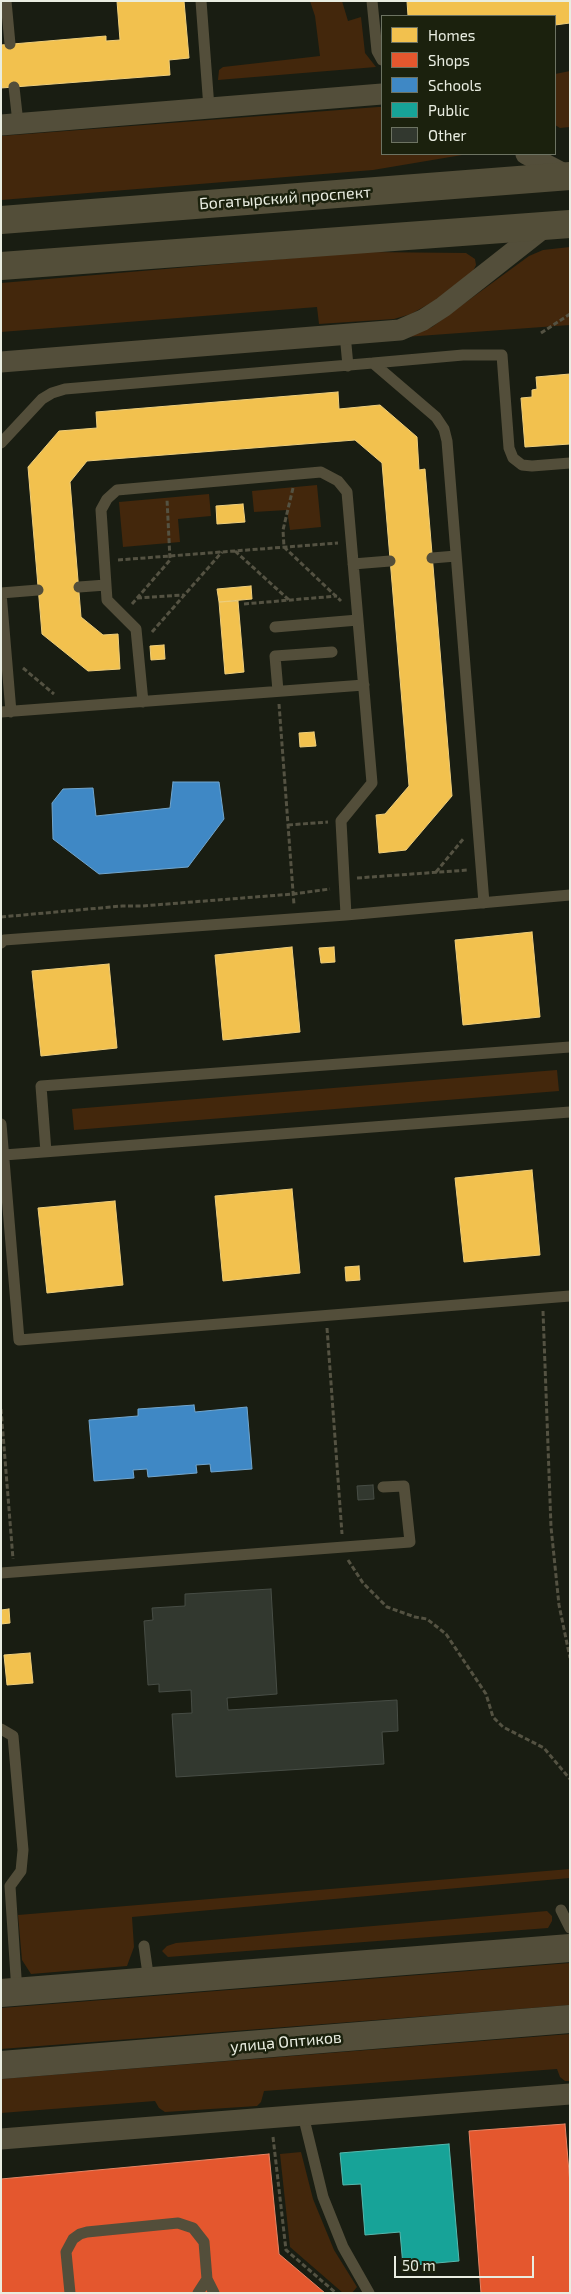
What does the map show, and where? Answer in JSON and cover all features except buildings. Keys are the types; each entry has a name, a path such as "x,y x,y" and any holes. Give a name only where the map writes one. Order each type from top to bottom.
{"main road":[{"name":"Богатырский проспект","path":"1,220 569,176"},
{"path":"1,266 558,225"}],"street":[{"path":"10,124 381,94"},
{"path":"528,155 569,176"},
{"path":"1,362 400,330 423,320 558,225"},
{"path":"9,1992 570,1948"},
{"name":"улица Оптиков","path":"1,2065 570,2019"},
{"path":"1,2139 570,2094"}],"lane":[{"path":"6,1 10,44"},
{"path":"200,1 209,108"},
{"path":"372,1 377,52 381,58"},
{"path":"10,124 14,87"},
{"path":"345,334 348,366"},
{"path":"1,443 42,399 52,393 65,389 348,366 463,354 502,355 510,448 514,458 522,465 532,466 570,463"},
{"path":"373,363 436,417 444,429 447,441 484,903"},
{"path":"143,702 136,628 107,600 101,510 107,499 117,490 292,474 321,472 338,481 347,492 372,783 341,820 346,915"},
{"path":"432,558 456,556"},
{"path":"353,564 390,561"},
{"path":"79,587 106,585"},
{"path":"38,590 1,593 6,654 6,712 364,685"},
{"path":"275,627 358,620"},
{"path":"278,691 275,656 332,652"},
{"path":"1,942 4,940 484,903 569,899"},
{"path":"46,1152 41,1086 570,1046"},
{"path":"4,1155 570,1112"},
{"path":"1,1124 18,1340 570,1296"},
{"path":"1,1573 410,1542 404,1486 383,1487"},
{"path":"1,1729 13,1736 22,1850 22,1871 5,1886 9,1992"},
{"path":"560,1910 570,1928"},
{"path":"144,1946 148,1982"},
{"path":"303,2115 323,2197 343,2247 369,2293"},
{"path":"70,2293 66,2252 74,2239 87,2232 185,2224 193,2228 204,2242 207,2279 214,2293"},
{"path":"198,2293 207,2279"}],"path":[{"path":"541,333 570,314"},
{"path":"292,474 293,492 283,530 284,548 337,596 358,620"},
{"path":"123,614 170,560 166,486"},
{"path":"104,560 284,548 351,541"},
{"path":"235,551 289,600"},
{"path":"138,647 222,552"},
{"path":"137,598 184,595"},
{"path":"244,604 337,596"},
{"path":"6,654 70,707"},
{"path":"278,691 295,918"},
{"path":"288,826 341,820"},
{"path":"436,872 477,822"},
{"path":"358,878 481,869"},
{"path":"1,917 293,894 335,888"},
{"path":"542,1298 551,1527 559,1605 570,1658"},
{"path":"326,1315 341,1547 363,1583 387,1607 427,1619 446,1634 486,1694 493,1717 503,1727 544,1748 570,1779"},
{"path":"1,1409 14,1572"},
{"path":"273,2136 286,2250 336,2293"}],"shaded area":[{"path":"310,1 342,1 348,21 361,17 365,53 376,67 218,80 219,70 223,67 320,56 315,16"},
{"path":"570,71 570,127 560,128 556,126 556,74"},
{"path":"381,107 381,155 462,155 373,170 1,200 1,136"},
{"path":"570,247 570,325 405,337 432,327 529,256 543,250"},
{"path":"364,252 466,253 475,259 476,265 473,271 436,300 411,314 394,319 319,324 317,307 1,332 1,283"},
{"path":"317,485 321,527 290,530 287,510 254,512 252,491"},
{"path":"209,494 211,516 178,519 180,542 123,547 119,502"},
{"path":"557,1070 559,1091 74,1130 72,1109"},
{"path":"570,1869 570,1878 132,1917 134,1947 127,1966 31,1974 22,1960 18,1915"},
{"path":"547,1911 552,1916 552,1921 548,1928 168,1957 162,1951 167,1946 176,1943"},
{"path":"570,1963 570,2005 1,2049 1,2008"},
{"path":"570,2034 570,2081 565,2081 560,2077 557,2069 264,2091 261,2102 257,2106 165,2112 159,2108 155,2101 1,2113 1,2079"},
{"path":"301,2152 313,2199 334,2250 357,2287 352,2293 343,2293 290,2247 280,2154"}]}
